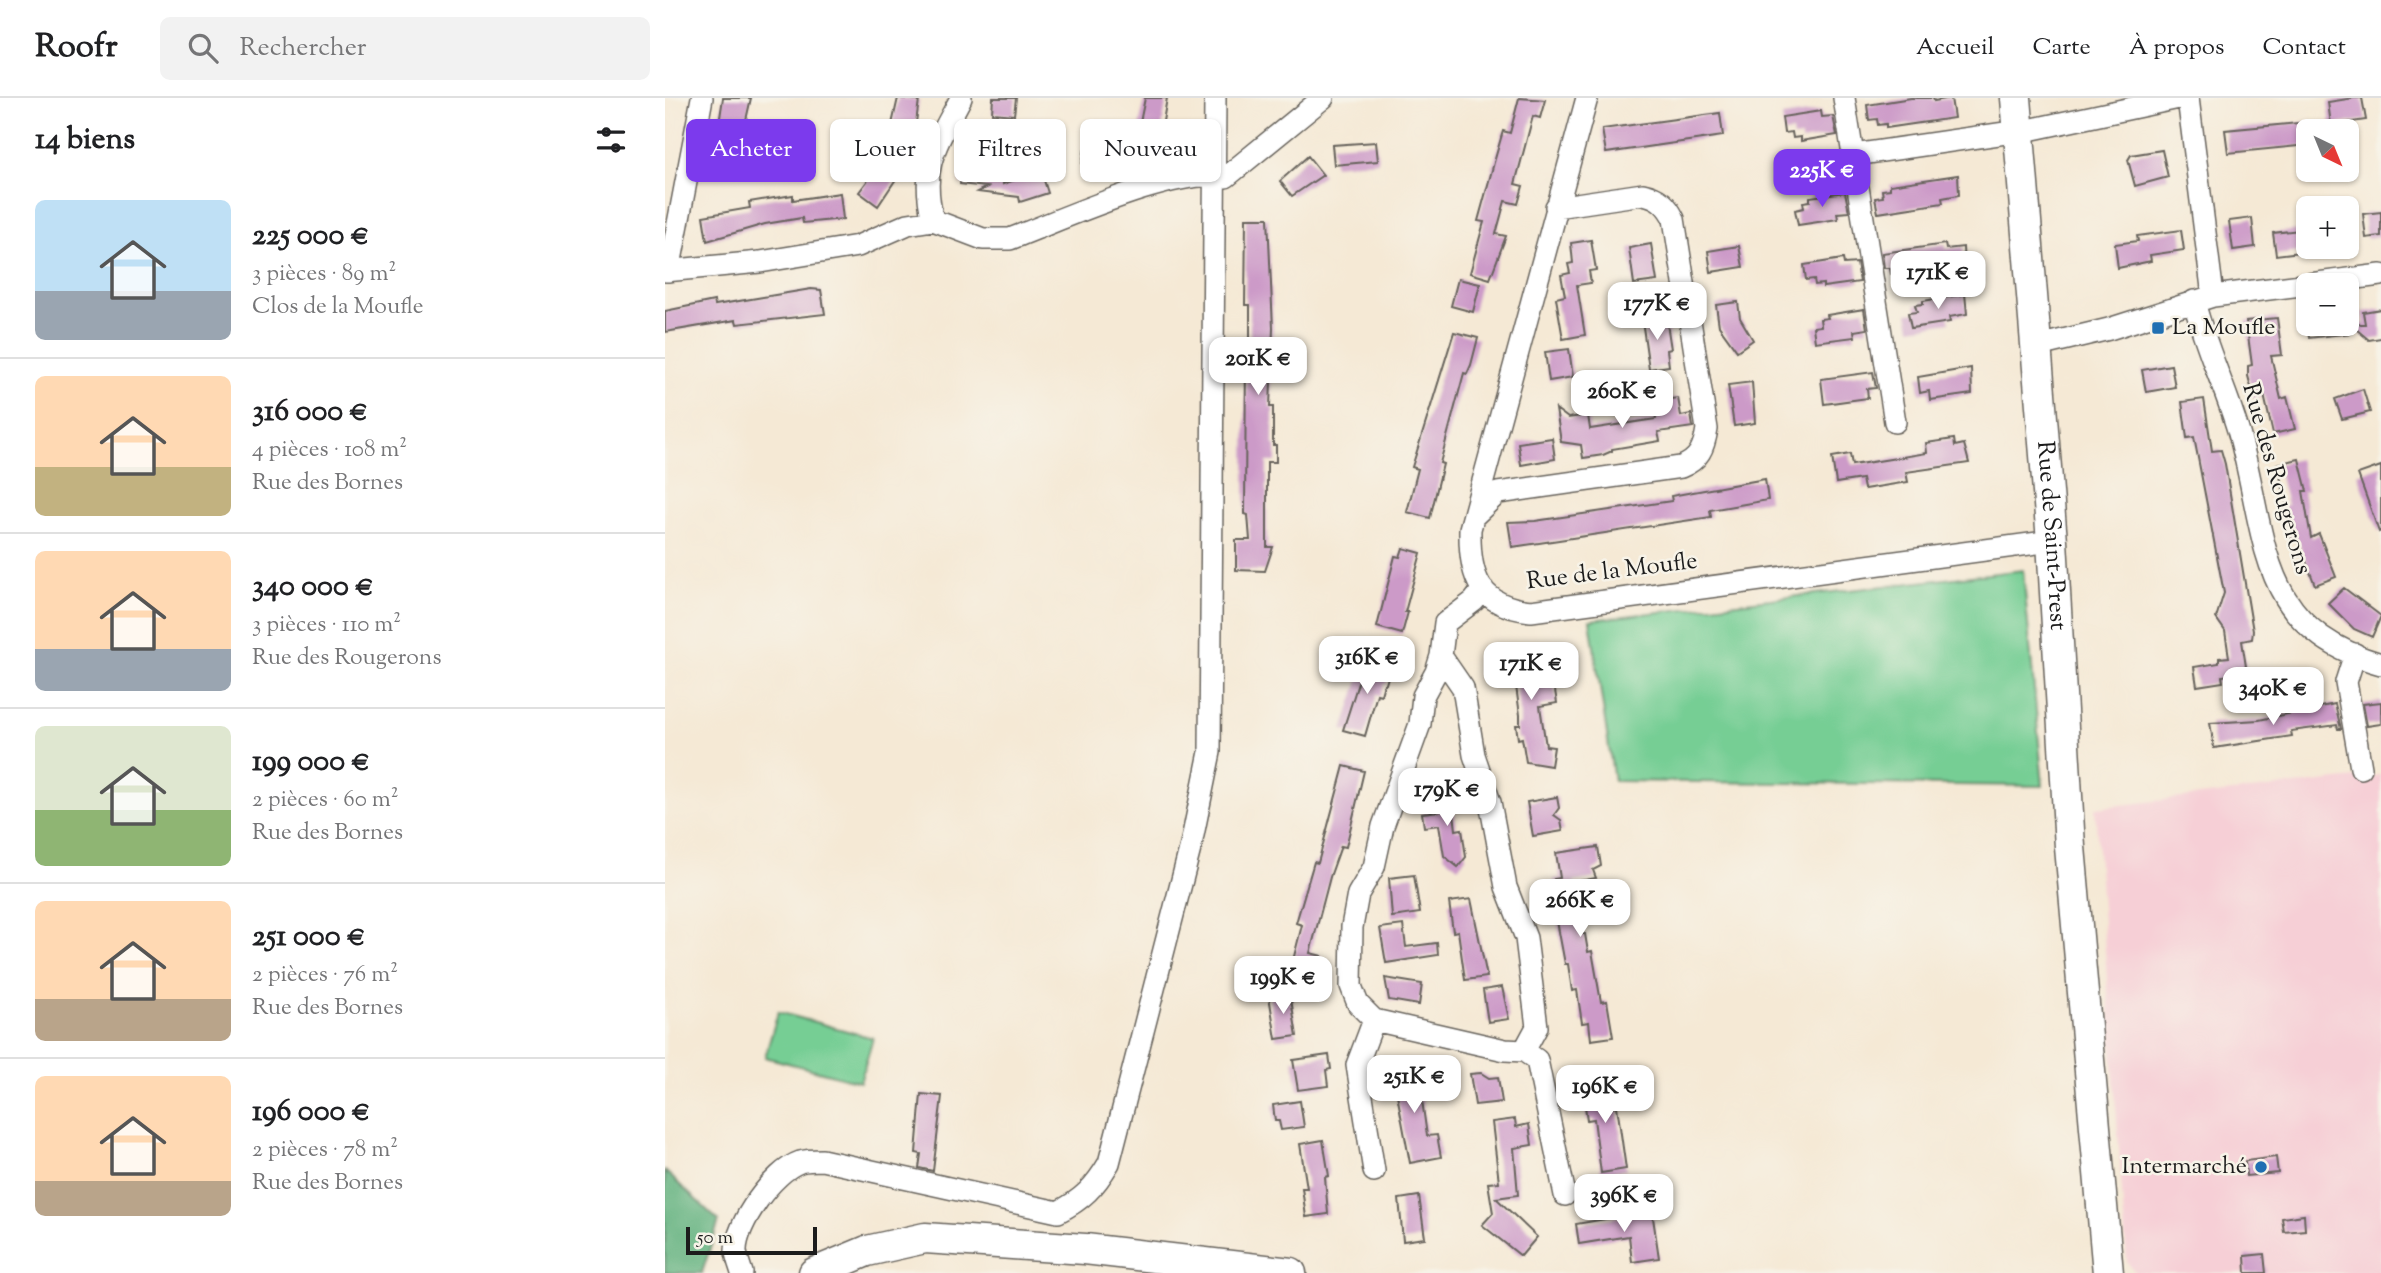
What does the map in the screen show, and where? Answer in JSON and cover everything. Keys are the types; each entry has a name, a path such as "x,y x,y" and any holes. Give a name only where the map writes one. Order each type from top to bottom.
{"main road":[{"name":"Rue de Saint-Prest","path":"2015,98 2038,346 2068,822 2082,973"},
{"path":"2082,973 2075,1040 2089,1273"},
{"path":"2082,973 2108,1273"},
{"path":"814,1273 867,1251 925,1238 1085,1249 1291,1273"}],"street":[{"path":"702,98 667,271 858,246 908,224 933,220 983,239 1010,239 1164,182"},
{"path":"933,220 927,198 929,159 961,98"},
{"path":"1214,119 1215,98"},
{"path":"1221,176 1226,177 1323,98"},
{"path":"1565,1195 1537,1060 1524,1051 1505,1051 1374,1020 1357,1004 1351,986 1352,927 1358,894 1374,867 1383,826 1420,724 1423,696 1436,673 1445,623 1474,601 1483,589 1473,577 1470,529 1587,98"},
{"path":"1844,98 1895,422"},
{"path":"1855,162 2179,98"},
{"name":"Rue des Rougerons","path":"2188,98 2203,299 2203,338 2240,435 2275,582 2304,622 2328,641 2381,664"},
{"path":"742,1273 736,1252 741,1228 757,1201 784,1171 801,1161 822,1160 1033,1209 1058,1212 1078,1202 1096,1186 1109,1163 1203,792 1210,752 1212,182"},
{"path":"1473,517 1498,494 1681,467 1694,462 1705,442 1707,429 1674,219 1669,210 1654,196 1643,194 1556,207"},
{"path":"2038,346 2052,345 2109,329 2203,299 2381,275"},
{"name":"Rue de la Moufle","path":"1483,589 1494,601 1511,609 1531,611 2052,541"},
{"path":"2355,654 2346,681 2361,768"},
{"path":"1441,656 1463,688 1474,755 1490,802 1506,887 1526,938 1537,1027 1524,1051"},
{"path":"1374,1020 1357,1065 1374,1171"}],"shaded area":[{"path":"2381,775 2381,1273 2136,1273 2127,1262 2095,808"}],"green space":[{"path":"2023,570 2043,786 1614,781 1590,620"},
{"path":"778,1012 873,1038 860,1082 765,1057"},
{"path":"665,1171 719,1221 702,1273 665,1273"}],"building":[{"path":"723,98 751,98 746,119 720,119"},
{"path":"898,98 919,100 916,119 893,119"},
{"path":"993,98 1016,98 1014,115 992,113"},
{"path":"1145,98 1167,98 1163,119 1141,119"},
{"path":"1519,98 1545,100 1540,118 1533,116 1515,184 1523,186 1518,204 1505,201 1496,234 1506,236 1490,279 1470,273 1484,222 1478,221 1503,131 1510,133"},
{"path":"1911,98 1933,98 1934,101 1951,98 1954,118 1886,128 1886,124 1878,125 1877,119 1869,120 1867,105"},
{"path":"2362,98 2366,120 2330,119 2328,102"},
{"path":"1821,111 1822,117 1833,116 1837,135 1801,141 1801,137 1793,138 1792,132 1784,133 1782,117"},
{"path":"1720,113 1723,136 1606,153 1602,129"},
{"path":"2296,123 2296,146 2228,153 2225,130"},
{"path":"1376,142 1378,161 1334,165 1332,145"},
{"path":"2162,150 2168,177 2135,186 2128,160 2131,155"},
{"path":"1308,156 1323,175 1292,196 1280,181"},
{"path":"1958,175 1959,195 1942,198 1943,203 1878,213 1875,198 1883,197 1882,190 1890,189 1890,185"},
{"path":"867,182 894,182 878,206 859,192"},
{"path":"1044,182 1048,193 1020,202 1019,197 977,192 987,187 960,184"},
{"path":"1845,192 1849,212 1837,213 1838,219 1798,225 1795,210 1804,208 1803,202 1810,201 1810,197"},
{"path":"840,193 843,219 803,223 802,218 765,224 707,241 703,216 750,208 749,202 793,195 793,200"},
{"path":"2381,212 2381,236 2366,238 2363,214"},
{"path":"1246,218 1268,218 1273,328 1270,407 1273,407 1276,462 1267,462 1267,547 1273,547 1265,571 1236,570 1236,540 1250,540 1248,515 1245,514 1246,344 1250,344 1250,305 1245,305"},
{"path":"2252,218 2255,247 2233,250 2229,221"},
{"path":"2181,230 2184,250 2150,255 2151,261 2118,268 2115,244 2138,241 2137,236"},
{"path":"2296,230 2296,252 2276,255 2273,233"},
{"path":"1591,240 1596,270 1589,271 1591,283 1577,285 1585,335 1563,339 1556,298 1565,296 1561,275 1570,273 1568,264 1573,263 1571,243"},
{"path":"1651,244 1657,281 1634,284 1629,248"},
{"path":"1945,244 1946,249 1963,247 1964,267 1899,276 1899,273 1891,274 1890,268 1884,268 1882,253"},
{"path":"1739,246 1743,267 1711,272 1708,251"},
{"path":"1843,259 1844,264 1857,263 1860,282 1823,287 1823,284 1815,285 1814,279 1806,280 1804,265"},
{"path":"1458,279 1480,284 1473,312 1451,306"},
{"path":"811,289 821,290 825,314 737,324 736,320 665,332 665,311 714,301 715,305"},
{"path":"1965,294 1967,314 1949,317 1950,322 1911,328 1908,313 1917,312 1915,305 1923,304 1923,301"},
{"path":"1738,302 1740,318 1753,340 1737,351 1719,326 1716,305"},
{"path":"1864,309 1867,329 1854,331 1855,337 1815,342 1813,327 1821,326 1820,319 1828,318 1827,315"},
{"path":"2381,309 2381,338 2369,340 2359,332 2359,324 2365,324 2363,312"},
{"path":"1666,317 1671,349 1667,350 1669,366 1649,369 1642,320"},
{"path":"2277,318 2282,355 2271,356 2281,399 2287,397 2295,429 2273,434 2264,395 2254,398 2248,376 2248,366 2252,365 2246,321"},
{"path":"1454,332 1478,338 1471,365 1467,374 1464,373 1440,463 1443,464 1430,518 1407,512 1418,469 1412,467"},
{"path":"1569,349 1573,377 1549,381 1545,352"},
{"path":"2171,365 2175,387 2146,392 2142,370"},
{"path":"1971,368 1972,394 1930,400 1929,391 1920,393 1918,377"},
{"path":"1873,372 1876,388 1867,389 1868,398 1824,404 1821,379"},
{"path":"1752,382 1755,423 1734,426 1728,385"},
{"path":"2363,389 2370,412 2342,419 2335,399"},
{"path":"1678,398 1681,416 1691,414 1693,427 1658,432 1660,441 1612,449 1603,455 1583,458 1581,445 1561,442 1556,409 1568,418 1588,415 1590,429 1656,419 1653,401"},
{"path":"2204,399 2212,451 2221,450 2225,464 2253,631 2252,639 2242,641 2247,673 2222,676 2223,682 2197,686 2194,667 2219,663 2219,658 2229,657 2225,631 2216,618 2224,593 2194,437 2187,438 2182,402"},
{"path":"1552,438 1555,459 1521,465 1518,443"},
{"path":"1954,439 1955,446 1964,444 1969,463 1906,472 1908,482 1864,489 1862,479 1836,483 1832,457 1850,454 1852,465 1927,453 1926,443"},
{"path":"2299,459 2307,491 2303,491 2311,538 2319,534 2336,577 2315,585 2297,538 2290,540 2284,506 2287,505 2277,464"},
{"path":"2381,466 2381,531 2379,532 2358,474"},
{"path":"1765,479 1768,500 1710,510 1711,517 1512,547 1508,522 1535,521 1672,501 1671,496"},
{"path":"1403,548 1421,553 1405,612 1408,612 1402,634 1377,627 1395,556 1400,557"},
{"path":"2344,588 2381,616 2372,637 2354,629 2328,603"},
{"path":"1527,643 1529,659 1542,658 1546,685 1554,684 1557,703 1540,706 1546,746 1554,747 1551,766 1526,762 1522,738 1518,739 1516,725 1520,725 1520,715 1515,679 1511,679 1510,669 1507,669 1503,647"},
{"path":"1371,657 1392,663 1381,695 1377,694 1365,736 1343,730 1360,677 1365,678"},
{"path":"2381,702 2381,724 2367,726 2363,704"},
{"path":"2335,704 2341,729 2338,729 2337,725 2291,731 2292,736 2214,748 2210,723 2259,720"},
{"path":"1344,766 1364,771 1346,847 1341,846 1330,877 1310,953 1322,956 1310,990 1287,984 1302,925 1296,923 1314,862 1318,863"},
{"path":"1451,788 1456,830 1462,829 1466,857 1458,867 1444,856 1439,825 1424,827 1422,813 1440,811 1437,790"},
{"path":"1557,797 1559,808 1554,815 1561,820 1563,831 1533,836 1527,802"},
{"path":"1598,847 1601,866 1593,870 1596,878 1574,882 1581,934 1585,934 1588,952 1592,951 1601,1002 1607,1001 1613,1037 1591,1040 1589,1022 1582,1023 1577,990 1572,991 1568,964 1565,964 1554,905 1557,904 1554,879 1560,878 1556,853"},
{"path":"1414,875 1420,913 1392,917 1389,878"},
{"path":"1471,899 1487,977 1465,980 1458,931 1453,932 1449,902"},
{"path":"1403,925 1406,947 1437,943 1438,955 1386,963 1380,928"},
{"path":"1385,978 1422,984 1419,1005 1389,1000"},
{"path":"1502,987 1509,1019 1488,1022 1483,990"},
{"path":"1290,993 1297,1036 1276,1039 1269,996"},
{"path":"1329,1055 1331,1069 1326,1070 1328,1086 1298,1090 1293,1060"},
{"path":"1417,1064 1427,1136 1437,1135 1441,1157 1410,1163 1392,1068"},
{"path":"1481,1073 1489,1078 1498,1077 1502,1102 1475,1105 1470,1074"},
{"path":"1607,1078 1611,1107 1617,1106 1626,1169 1601,1173 1594,1119 1587,1120 1583,1092 1584,1081"},
{"path":"921,1094 942,1096 933,1171 919,1168 921,1154 916,1153"},
{"path":"1300,1101 1304,1127 1281,1130 1279,1121 1275,1121 1273,1105"},
{"path":"1515,1119 1516,1127 1529,1124 1532,1145 1514,1148 1518,1195 1496,1198 1537,1237 1521,1256 1482,1225 1493,1213 1488,1183 1499,1182 1492,1122"},
{"path":"1323,1140 1329,1176 1325,1177 1328,1214 1306,1217 1302,1188 1307,1188 1300,1144"},
{"name":"Intermarché","path":"2276,1157 2278,1173 2246,1176 2245,1161"},
{"path":"1419,1196 1425,1238 1403,1241 1399,1199"},
{"path":"1652,1211 1659,1258 1632,1262 1629,1236 1579,1244 1576,1224"},
{"path":"2304,1215 2305,1230 2284,1232 2282,1218"},
{"path":"2264,1254 2266,1273 2246,1273 2245,1256"}],"place":[{"name":"La Moufle","path":"2158,328"},
{"name":"Intermarché","path":"2261,1167"}]}
